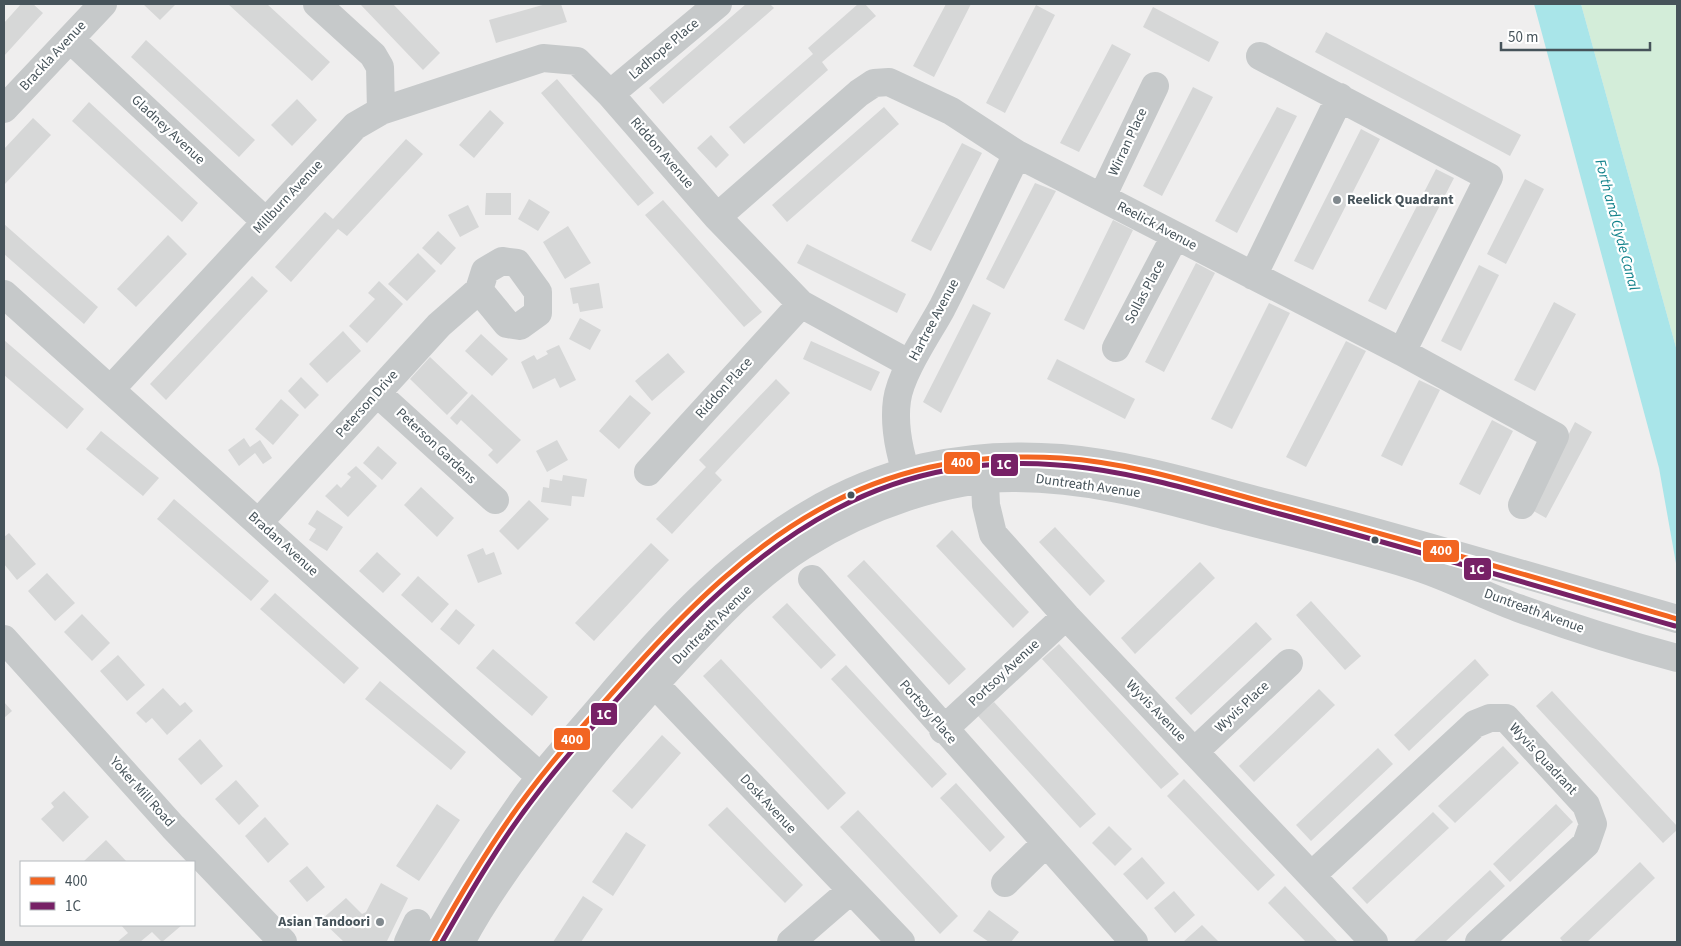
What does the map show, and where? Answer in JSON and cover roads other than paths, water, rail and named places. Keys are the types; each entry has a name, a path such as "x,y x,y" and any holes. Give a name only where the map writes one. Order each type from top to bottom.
{"street":[{"name":"Brackla Avenue","path":"4,109 103,4"},
{"path":"317,4 373,55 380,67 380,111"},
{"name":"Ladhope Place","path":"610,94 718,4"},
{"name":"Gladney Avenue","path":"70,39 265,221"},
{"path":"1260,56 1489,177 1402,352"},
{"name":"Riddon Avenue","path":"380,111 543,58 577,61 610,94 717,217 801,304 910,364"},
{"name":"Reelick Avenue","path":"717,217 874,82 889,82 951,111 1018,154 1402,352 1555,436 1522,506"},
{"name":"Wirran Place","path":"1102,197 1155,86"},
{"path":"1253,276 1340,97"},
{"name":"Millburn Avenue","path":"111,389 355,126 380,111"},
{"name":"Hartree Avenue","path":"910,484 897,429 897,399 910,364 941,309 1018,154"},
{"name":"Sollas Place","path":"1116,348 1175,236"},
{"name":"Peterson Drive","path":"259,522 439,326 479,290"},
{"name":"Bradan Avenue","path":"4,294 551,786"},
{"name":"Riddon Place","path":"648,472 801,304"},
{"name":"Peterson Gardens","path":"378,393 495,500"},
{"name":"Duntreath Avenue","path":"420,936 479,864 551,786 646,674 782,560 828,531 867,513 910,484 953,485 985,469 1062,458 1148,472 1307,513 1677,619"},
{"name":"Duntreath Avenue","path":"985,469 1013,478 1062,480 1146,494 1413,566 1467,586 1516,608 1677,658"},
{"name":"Wyvis Avenue","path":"985,469 986,505 993,534 1066,616 1374,942"},
{"name":"Portsoy Place","path":"812,579 943,730 1134,942"},
{"name":"Portsoy Avenue","path":"943,730 1066,616"},
{"name":"Yoker Mill Road","path":"4,639 173,827 283,942"},
{"name":"Wyvis Place","path":"1195,751 1289,662"},
{"name":"Dosk Avenue","path":"646,674 850,891 901,942"},
{"name":"Wyvis Quadrant","path":"1312,876 1475,724 1490,718 1506,718 1586,805 1593,824 1586,844 1479,942"},
{"name":"Duntreath Avenue","path":"461,942 551,786"},
{"path":"1005,883 1046,843"},
{"path":"791,942 850,891"}],"water":[{"name":"Forth and Clyde Canal","path":"1534,4 1581,4 1677,351 1677,569 1659,468"}],"place":[{"name":"Reelick Quadrant","path":"1337,200"},
{"name":"Asian Tandoori","path":"380,922"}]}
